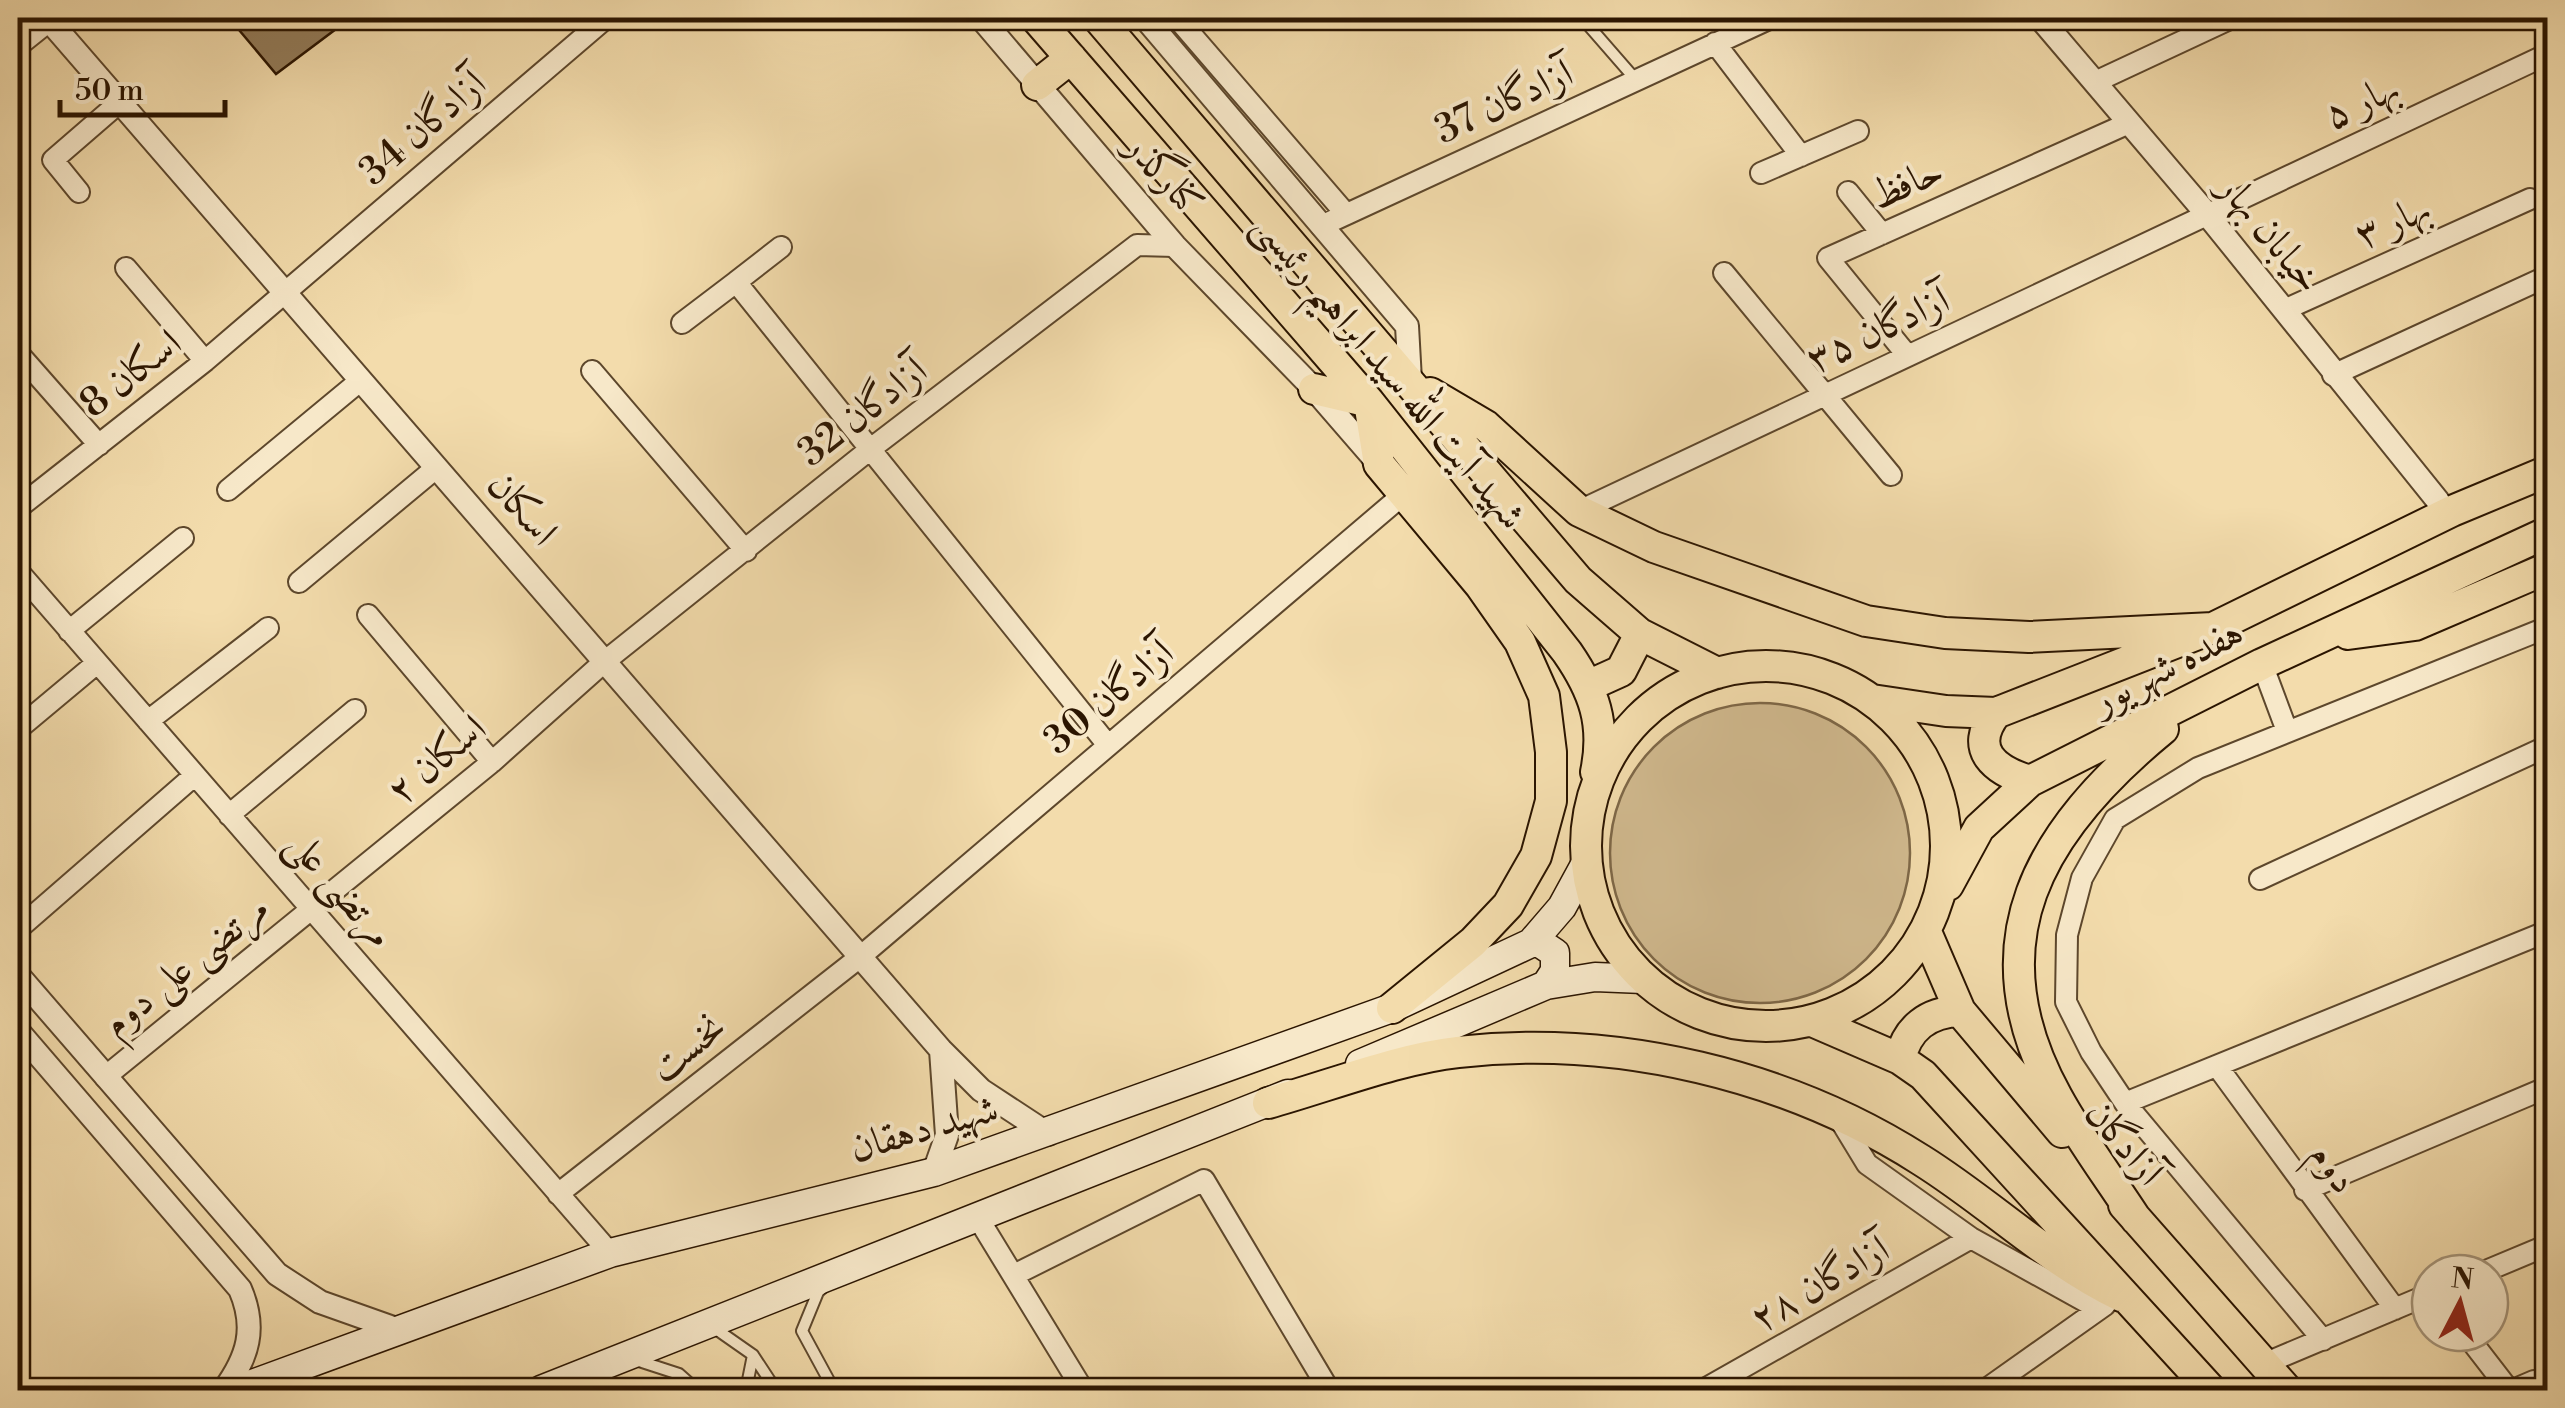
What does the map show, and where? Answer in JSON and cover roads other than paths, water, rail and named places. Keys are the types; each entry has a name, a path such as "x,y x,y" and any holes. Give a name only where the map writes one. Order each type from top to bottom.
{"main road":[{"name":"شهید آیت الله سید ابراهیم رئیسی","path":"1036,18 1370,402 1590,686 1602,743 1588,811"},
{"name":"شهید آیت الله سید ابراهیم رئیسی","path":"1098,18 1578,580 1640,634 1717,673"},
{"path":"1037,85 1071,58"},
{"path":"1410,380 1486,426 1579,510 1654,547 1866,621 1945,633 2028,637 2213,628"},
{"path":"1314,389 1370,402 1378,464 1520,642 1544,696 1551,801 1536,856 1508,906 1473,942 1392,1008"},
{"path":"2445,506 2548,454"},
{"path":"2445,506 2548,470"},
{"name":"هفده شهریور","path":"1872,700 1946,712 1996,713 2213,628 2315,578 2445,506"},
{"name":"هفده شهریور","path":"1940,901 1978,828 2030,781 2262,664 2548,532"},
{"path":"2320,637 2415,625 2548,568"},
{"path":"1590,686 1621,671 1640,634"},
{"path":"1770,666 1824,675 1872,700 1911,738 1934,777 1946,821 1946,867 1940,901 1926,932 1897,972 1858,1002 1812,1022 1752,1026 1693,1012 1643,979 1608,932 1595,906 1586,864 1588,811 1605,764 1633,724 1672,692 1717,673 1770,666"},
{"path":"2136,1219 2057,1097 2036,1052 2023,1014 2023,922 2039,866 2100,784 2207,693"},
{"path":"1996,713 1988,724 1985,740 1990,762 2002,772 2030,781"},
{"name":"شهید دهقان","path":"236,1390 610,1253 934,1172 1392,1008 1531,943 1562,907 1586,864"},
{"name":"آزادگان","path":"1926,932 1960,1011 2286,1390"},
{"path":"1531,943 1540,943 1555,953 1555,972 1546,985"},
{"path":"541,1390 712,1326 851,1265 1268,1102 1546,985 1595,977 1643,979"},
{"path":"1900,1059 1906,1040 1919,1024 1938,1014 1960,1011"},
{"path":"1812,1022 1900,1059 1922,1075 2110,1302"},
{"path":"1268,1102 1455,1052 1521,1048 1686,1064 1833,1108 1923,1161 2082,1278 2211,1390"}],"street":[{"name":"اسکان","path":"50,18 940,1050 981,1090 1048,1134"},
{"path":"18,46 50,18"},
{"name":"آزادگان 34","path":"285,292 606,18"},
{"name":"کنارگذر","path":"981,18 1175,246 1314,389 1378,464"},
{"path":"1145,18 1407,326 1410,380"},
{"path":"1177,18 1346,214"},
{"name":"آزادگان 37","path":"1321,226 1771,18"},
{"name":"خیابان بهار","path":"2040,18 2206,213 2333,375 2445,506"},
{"path":"2095,82 2232,18"},
{"path":"1715,44 1802,156"},
{"name":"بهار ۵","path":"2206,213 2548,54"},
{"path":"78,192 53,160 120,102"},
{"name":"حافظ","path":"1906,356 1828,258 2130,123"},
{"path":"1761,174 1858,131"},
{"path":"1848,192 1882,234"},
{"name":"بهار ۳","path":"2284,310 2530,198"},
{"name":"آزادگان ۳۵","path":"1579,510 2206,213"},
{"name":"آزادگان 32","path":"604,662 873,446 1137,245 1175,246"},
{"path":"682,323 781,247"},
{"path":"126,268 205,360"},
{"path":"1724,273 1891,475"},
{"path":"2333,375 2548,276"},
{"path":"736,282 873,446 1107,744"},
{"name":"اسکان 8","path":"18,508 285,292"},
{"path":"18,353 98,444"},
{"path":"592,371 746,551"},
{"path":"228,490 361,380"},
{"path":"300,582 436,468"},
{"name":"آزادگان 30","path":"860,957 1404,493"},
{"path":"69,631 183,538"},
{"name":"مرتضی علی","path":"18,572 610,1253"},
{"path":"368,615 492,762"},
{"path":"2323,1340 2125,1103 2091,1052 2066,1002 2067,935 2082,878 2115,819 2198,768 2548,626"},
{"path":"148,722 268,628"},
{"name":"اسکان ۲","path":"311,909 492,762 604,662"},
{"path":"18,729 98,663"},
{"path":"2262,664 2288,731"},
{"path":"229,815 355,710"},
{"path":"2260,879 2548,746"},
{"path":"18,929 195,776"},
{"name":"مرتضی علی دوم","path":"105,1077 311,909"},
{"path":"2125,1103 2548,931"},
{"name":"نخست","path":"558,1194 860,957"},
{"path":"18,976 277,1274 348,1315 400,1330"},
{"path":"18,1031 240,1289 252,1315 245,1361 224,1390"},
{"path":"934,1172 947,1135 940,1050"},
{"name":"دوم","path":"2217,1066 2395,1309"},
{"path":"2305,1190 2548,1086"},
{"path":"1833,1108 1866,1164 1971,1238 2110,1302"},
{"path":"1014,1274 1204,1180 1329,1390"},
{"path":"978,1218 1083,1390"},
{"name":"۲۸ آزادگان","path":"1703,1390 1971,1238"},
{"path":"2510,1261 2548,1245"},
{"path":"240,1289 262,1293 275,1284 277,1274"},
{"path":"1984,1390 2110,1302"},
{"path":"2264,1364 2410,1303"},
{"path":"2481,1353 2511,1390 2534,1381"}],"lane":[{"path":"1582,18 1636,80"},
{"path":"834,1390 802,1331 818,1292 851,1265"},
{"path":"712,1326 754,1355 776,1390"},
{"path":"746,1390 754,1355"},
{"path":"630,1358 680,1374 697,1390"}]}
